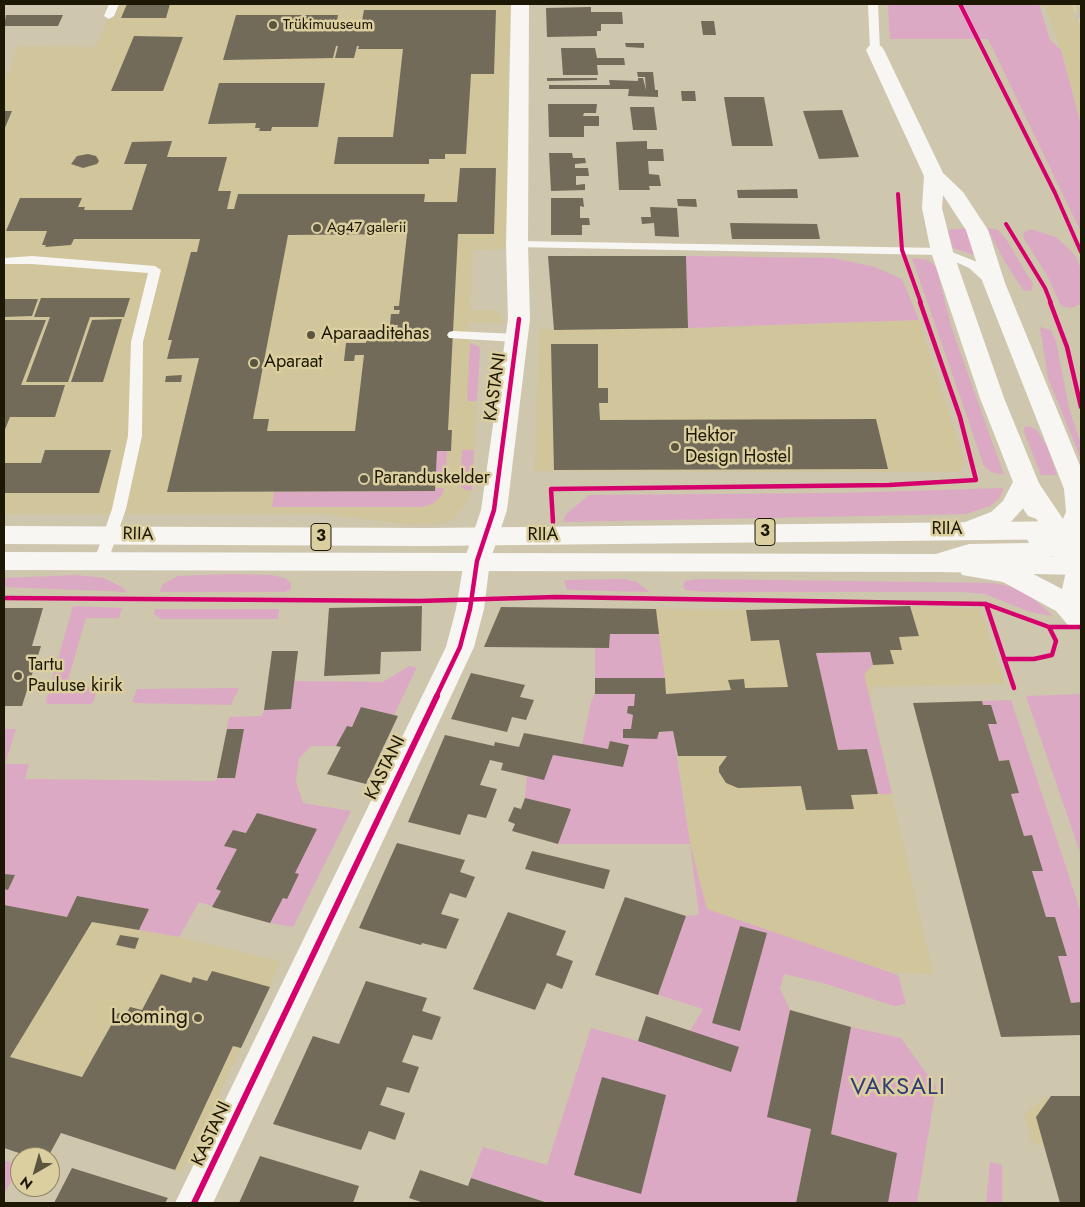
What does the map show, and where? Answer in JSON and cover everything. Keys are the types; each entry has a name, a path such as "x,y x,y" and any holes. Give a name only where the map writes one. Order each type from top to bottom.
{"main road":[{"name":"KASTANI","path":"194,1203 460,647 482,549 494,510 519,319 517,245 520,4"},
{"path":"875,50 934,176 956,196 977,230 990,264 994,283 1080,493 1079,512 1067,547"},
{"path":"934,176 932,208 942,252 989,389 1025,482 1067,547 1080,621"},
{"path":"969,530 1000,518 1013,506 1025,482"},
{"name":"RIIA","path":"4,561 101,561 482,549 969,530 1028,534 1067,547"},
{"name":"RIIA","path":"4,534 110,534 482,549 665,564 938,564 1067,547"},
{"path":"938,564 1008,573 1054,595 1066,604 1080,621"}],"lane":[{"path":"109,16 114,4"},
{"path":"873,4 875,50"},
{"path":"517,245 942,252 973,265 994,283"},
{"path":"4,261 32,260 156,270 137,342 136,436 119,510 101,561"},
{"path":"453,335 516,338"}],"shaded area":[{"path":"114,4 514,4 508,68 508,249 473,250 470,310 493,310 502,315 503,323 470,323 470,343 479,347 480,350 473,482 468,500 454,519 439,524 404,524 322,514 4,514 4,79 7,78 18,46 96,47"},
{"path":"888,4 1039,4 1050,40 1061,50 1081,125 1081,232 988,39 890,39"},
{"path":"1044,4 1081,4 1081,125 1061,50"},
{"path":"967,228 977,256 953,248 948,230"},
{"path":"987,228 998,230 1006,239 1033,284 1032,290 1024,291 1005,262"},
{"path":"1030,229 1056,237 1075,255 1081,269 1081,304 1070,308 1061,306 1048,277 1024,239 1023,233"},
{"path":"686,256 833,258 875,267 902,279 919,320 688,328"},
{"path":"912,258 928,260 936,267 952,329 1004,475 991,472 984,466"},
{"path":"919,320 965,463 958,472 533,471 535,465 539,329 688,328"},
{"path":"1040,327 1051,330 1056,341 1069,408 1081,444 1081,459 1048,378"},
{"path":"470,343 479,347 480,350 477,401 467,401"},
{"path":"1028,426 1037,430 1047,447 1057,475 1041,475 1024,432 1024,427"},
{"path":"462,450 474,450 472,490 465,490 460,486"},
{"path":"437,451 447,451 445,481 435,481"},
{"path":"434,488 444,488 442,495 434,503 423,507 272,507 274,492 434,491"},
{"path":"1004,488 999,499 990,506 966,514 563,522 566,514 589,495 841,493"},
{"path":"77,575 104,578 122,587 127,592 4,587 4,578"},
{"path":"271,575 285,578 291,583 291,589 285,592 159,592 163,584 178,576"},
{"path":"624,579 637,582 650,592 567,590 564,580"},
{"path":"697,579 994,583 1013,587 1028,594 1053,616 1030,612 985,594 962,592 705,592 685,590 683,586 685,581"},
{"path":"73,606 122,608 119,618 86,618 66,687 94,687 97,689 94,701 91,704 47,704 46,701"},
{"path":"910,606 980,609 1005,684 872,687 870,699 933,974 895,973 767,933 700,916 678,756 666,694 656,609 733,610"},
{"path":"155,609 279,609 278,619 161,619 154,614"},
{"path":"610,634 659,634 665,678 595,678 595,648 609,648"},
{"path":"870,652 873,665 864,674 892,794 878,794 867,749 838,750 816,653"},
{"path":"409,666 417,667 394,715 362,707 352,727 347,726 336,746 311,746 299,759 296,782 303,803 351,811 293,927 270,923 199,902 179,937 139,930 148,909 78,896 67,917 4,905 4,729 16,729 5,764 29,764 25,779 216,781 217,778 235,777 244,730 227,729 229,717 262,716 264,710 291,709 294,681 383,682"},
{"path":"239,688 231,705 134,703 132,701 137,689"},
{"path":"595,694 635,694 634,706 628,706 627,713 633,715 631,729 623,729 623,738 673,731 690,843 707,909 898,975 906,1004 894,1006 823,983 784,974 780,988 790,1010 768,1116 811,1129 796,1203 550,1203 471,1178 483,1147 547,1165 591,1028 638,1041 731,1072 690,1031 703,1009 658,995 686,916 699,915 690,844 558,844 571,809 525,798 527,776 544,779 553,755 623,767 629,745 608,749 582,745 591,702","holes":["740,926 766,933 712,1022"]},
{"path":"1081,694 1081,855 1026,696"},
{"path":"1011,700 1081,913 1081,1002 1071,1003 1058,956 1067,956 1055,917 1046,917 1032,871 1043,871 1032,836 1024,836 1011,794 1019,793 1009,760 999,761 988,724 997,723 991,705 983,705 982,701"},
{"path":"4,905 179,937 280,961 270,987 182,1172 4,1114"},
{"path":"851,1027 901,1038 936,1087 917,1203 888,1203 896,1153 831,1134"},
{"path":"1081,1096 1081,1147 1045,1148 1031,1141 1024,1114 1045,1097"},
{"path":"4,1160 10,1163 10,1184 4,1194"},
{"path":"990,1162 1002,1165 1002,1203 986,1203"}],"building":[{"path":"127,4 170,4 166,18 121,18"},
{"path":"591,7 591,12 622,12 623,24 601,24 601,31 597,31 597,36 547,37 546,8"},
{"path":"364,10 496,10 494,74 471,74 466,154 445,154 445,159 429,159 429,164 334,164 338,137 393,137 403,49 358,49 359,46 357,46 354,58 335,58 338,46 336,46 333,58 223,60 236,15 338,15 337,21 362,21"},
{"path":"6,15 63,15 58,26 4,26"},
{"path":"701,21 714,21 716,35 703,35"},
{"path":"134,36 183,37 163,91 111,91"},
{"path":"625,43 644,43 644,48 626,47"},
{"path":"561,48 595,48 597,58 624,58 625,65 597,65 598,75 563,75"},
{"path":"637,72 653,72 655,90 658,90 658,97 628,96 629,89 549,89 549,85 610,85 609,80 638,81 638,78 643,78 646,90 645,77 638,77"},
{"path":"547,78 597,78 597,80 547,81"},
{"path":"219,83 325,83 318,127 272,127 271,131 259,131 260,128 255,128 256,123 208,124"},
{"path":"681,91 695,91 696,101 682,101"},
{"path":"724,97 764,97 773,146 732,146"},
{"path":"548,104 597,104 596,113 584,113 583,116 599,116 599,126 584,126 584,137 549,137"},
{"path":"630,107 654,107 657,130 633,130"},
{"path":"842,110 859,157 819,159 803,111"},
{"path":"4,111 12,111 4,130"},
{"path":"172,141 167,157 227,157 218,191 231,191 227,209 234,209 238,194 425,194 424,202 457,202 460,168 496,168 494,234 458,234 448,430 452,430 451,451 437,451 435,491 167,492 199,358 167,359 172,340 168,340 191,252 197,252 200,239 74,239 71,245 45,247 46,245 42,245 47,231 6,231 20,198 82,198 78,207 85,207 84,210 132,210 147,164 124,164 132,142","holes":["407,234 399,306 394,306 394,310 400,310 399,314 391,314 390,325 398,325 397,330 367,330 366,343 346,343 344,361 354,361 355,355 364,355 355,431 267,431 269,419 253,419 288,235"]},
{"path":"647,141 647,149 663,149 664,161 648,161 649,174 659,175 661,186 649,186 650,190 619,190 616,142"},
{"path":"549,153 572,153 573,158 585,158 586,163 575,164 575,168 588,168 589,176 576,176 576,185 585,184 585,190 551,191"},
{"path":"88,154 96,156 99,161 97,164 83,168 71,164 77,156"},
{"path":"797,189 798,198 738,198 737,190"},
{"path":"551,198 583,198 584,207 580,206 580,218 589,218 590,225 582,225 582,235 551,235"},
{"path":"677,199 696,199 697,207 678,206"},
{"path":"650,207 677,208 679,237 655,236 654,223 642,224 641,217 651,217"},
{"path":"730,223 817,224 820,239 732,239"},
{"path":"548,256 686,256 688,328 554,330"},
{"path":"41,298 130,298 124,317 90,317 68,382 26,382 50,317 34,317"},
{"path":"4,299 38,299 32,316 4,317"},
{"path":"122,319 103,382 71,382 92,320"},
{"path":"4,320 46,320 21,385 65,385 55,417 10,417 4,432"},
{"path":"551,344 598,344 598,388 608,388 608,403 599,403 600,420 876,419 888,469 554,470"},
{"path":"182,375 181,382 165,382 166,376"},
{"path":"45,450 111,450 99,493 4,493 4,463 41,463"},
{"path":"422,606 421,651 381,652 380,674 324,676 329,608"},
{"path":"910,606 919,636 899,637 902,650 890,650 894,664 873,665 870,652 816,653 838,750 867,749 878,794 851,795 854,809 806,810 801,786 738,788 726,783 719,772 719,767 727,756 678,756 673,731 659,732 657,739 623,738 623,729 631,729 633,715 627,713 628,706 634,706 635,694 595,694 595,678 665,678 666,694 731,690 728,680 744,679 745,688 788,687 779,640 751,641 746,610"},
{"path":"501,607 656,609 659,634 610,634 609,648 484,647"},
{"name":"Tartu Pauluse kirik","path":"4,608 43,608 32,646 41,646 22,706 4,706"},
{"path":"272,651 298,651 291,709 264,710"},
{"path":"471,673 525,685 520,697 534,700 526,720 512,717 507,732 451,719"},
{"path":"982,701 983,705 991,705 997,724 988,724 999,761 1009,760 1019,793 1011,794 1024,836 1032,835 1043,871 1032,871 1046,917 1055,917 1067,956 1058,956 1071,1003 1081,1002 1081,1035 1001,1037 913,703"},
{"path":"361,707 398,716 366,784 327,774 341,747 336,746 347,726 352,727"},
{"path":"227,729 244,729 235,778 217,778"},
{"path":"524,733 608,749 610,741 629,745 623,767 553,755 544,780 501,770 503,763 490,760 480,785 497,789 486,818 468,814 460,835 408,822 445,735 494,746 495,742 519,747"},
{"path":"525,798 571,809 558,844 512,831 515,824 508,821 514,807 521,809"},
{"path":"257,813 317,829 295,873 299,874 287,899 283,898 270,923 212,907 221,891 216,889 237,849 224,846 233,830 246,833"},
{"path":"397,843 465,860 460,872 475,877 466,898 450,893 441,914 459,919 446,949 422,943 421,945 359,928"},
{"path":"532,851 610,870 604,889 525,869"},
{"path":"4,874 15,875 8,890 4,889"},
{"path":"77,896 149,909 139,930 92,922 10,1057 82,1077 118,1013 126,1014 130,1007 142,1010 161,974 191,983 193,977 207,981 212,971 270,987 241,1048 233,1046 175,1170 61,1133 53,1147 10,1147 10,1150 4,1148 4,905 67,917"},
{"path":"625,897 686,916 658,995 595,975"},
{"path":"508,912 566,931 556,955 573,961 562,989 547,983 535,1010 473,989"},
{"path":"740,926 767,933 740,1031 712,1023"},
{"path":"120,935 139,938 135,949 116,945"},
{"path":"366,981 427,998 422,1011 441,1017 432,1040 413,1035 402,1062 419,1067 409,1093 387,1087 380,1105 405,1113 395,1140 369,1131 361,1150 273,1124 313,1036 339,1044"},
{"path":"790,1010 851,1027 831,1134 897,1153 888,1203 796,1203 811,1129 767,1117"},
{"path":"646,1016 739,1047 731,1072 638,1041"},
{"path":"602,1077 666,1095 641,1194 574,1175"},
{"path":"1051,1096 1081,1096 1081,1203 1060,1203 1036,1117"},
{"path":"260,1156 359,1186 353,1203 239,1203"},
{"path":"72,1168 168,1198 165,1203 54,1203 57,1197 60,1197 60,1191"},
{"path":"420,1170 468,1186 471,1178 548,1203 424,1203 409,1198"}],"railway":[{"path":"1073,4 1081,24"}],"cycle path":[{"path":"960,4 1055,193 1081,252"},
{"path":"553,522 551,489 889,485 976,480 960,417 902,250 898,194"},
{"path":"1006,224 1045,288 1067,347 1081,407"},
{"path":"194,1203 460,647 470,609 477,561 494,510 519,319"},
{"path":"4,598 419,601 556,597 986,604 1049,627 1081,627"},
{"path":"986,604 1014,688"},
{"path":"1004,659 1034,659 1052,655 1056,641 1049,627"}],"place":[{"name":"Trükimuuseum","path":"273,25"},
{"name":"Ag47 galerii","path":"317,228"},
{"name":"Aparaaditehas","path":"311,335"},
{"name":"Aparaat","path":"254,363"},
{"name":"Hektor Design Hostel","path":"675,447"},
{"name":"Paranduskelder","path":"364,479"},
{"name":"Tartu Pauluse kirik","path":"18,676"},
{"name":"Looming","path":"198,1018"}],"district":[{"name":"VAKSALI","path":"898,1088"}]}
